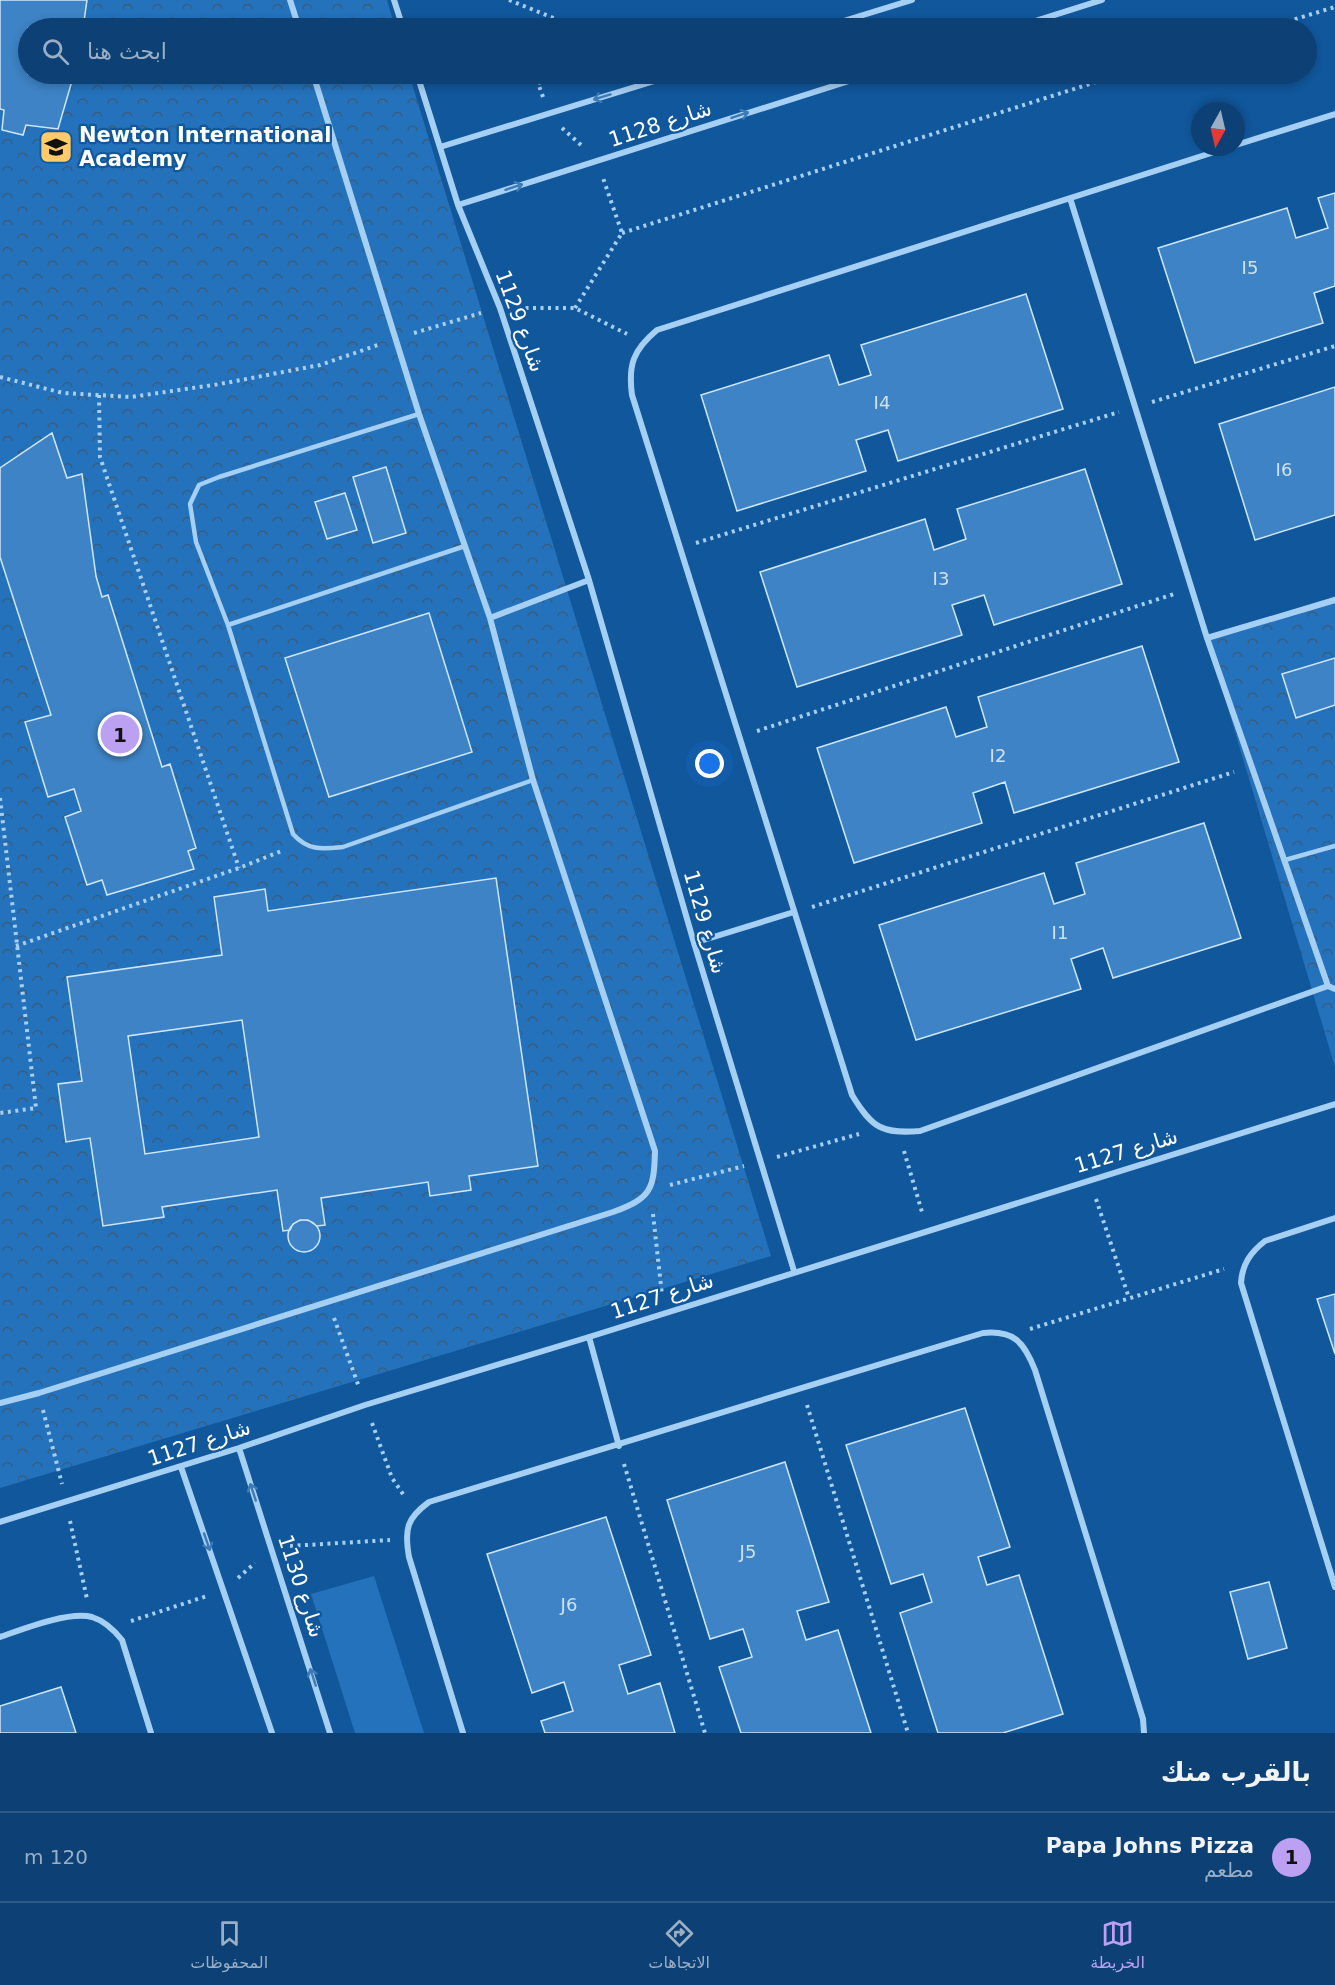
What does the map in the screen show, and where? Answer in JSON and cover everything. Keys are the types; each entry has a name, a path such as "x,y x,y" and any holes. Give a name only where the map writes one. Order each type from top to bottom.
{"street":[{"path":"290,0 296,18"},
{"path":"394,0 400,18"},
{"path":"854,18 912,0"},
{"path":"1045,18 1102,0"},
{"path":"0,1403 613,1212 634,1204 650,1191 655,1173 655,1151 533,780 490,618 419,414 316,84"},
{"name":"شارع 1129","path":"420,84 458,205 500,308 590,579 694,943 794,1271"},
{"name":"شارع 1128","path":"440,147 645,84"},
{"name":"شارع 1128","path":"458,205 839,84"},
{"path":"1245,142 1335,114"},
{"path":"1202,156 657,330 643,342 633,358 630,377 632,395 852,1095 865,1116 880,1128 898,1132 920,1131 1328,986 1335,989"},
{"path":"1070,198 1207,638 1328,986"},
{"path":"490,618 590,579"},
{"path":"1207,638 1335,600"},
{"path":"694,943 794,912"},
{"name":"شارع 1127","path":"0,1522 181,1467 365,1405 1335,1104"},
{"path":"1335,1218 1265,1241 1245,1263 1242,1272 1242,1290 1335,1587"},
{"path":"463,1733 409,1557 406,1539 408,1523 416,1512 429,1502 619,1446 983,1332 999,1331 1011,1335 1029,1354 1035,1370 1143,1719 1144,1733"},
{"path":"589,1337 619,1446"},
{"name":"شارع 1130","path":"239,1448 330,1733"},
{"path":"181,1467 272,1733"},
{"path":"0,1637 48,1621 70,1617 91,1617 112,1627 122,1640 128,1656 151,1733"}],"lane":[{"path":"419,414 199,485 190,504 196,542 228,625 293,834 302,843 324,848 343,847 533,780"},
{"path":"228,625 465,546"},
{"path":"1286,860 1335,846"}],"path":[{"path":"509,0 551,18"},
{"path":"1299,18 1335,7"},
{"path":"622,233 1091,84"},
{"path":"0,377 63,393 131,397 220,384 320,365 396,339 500,308 575,308 643,342"},
{"path":"680,548 1335,346"},
{"path":"99,395 100,457 239,868"},
{"path":"739,736 1191,588"},
{"path":"794,912 1252,767"},
{"path":"0,798 36,1108 0,1113"},
{"path":"16,946 239,868 302,843"},
{"path":"898,1132 927,1230"},
{"path":"1090,1180 1129,1298"},
{"path":"650,1191 664,1313"},
{"path":"1011,1335 1245,1263"},
{"path":"802,1387 908,1733"},
{"path":"619,1446 705,1733"}],"green space":[{"path":"0,0 387,0 392,18 18,18 18,84 412,84 771,1256 0,1488"},
{"path":"1335,596 1335,1067 1207,638"},
{"path":"374,1576 424,1733 355,1733 311,1594"}],"building":[{"path":"0,0 87,0 84,18 18,18 18,84 71,84 58,129 26,125 23,135 2,130 4,110 0,109"},
{"path":"1335,193 1335,286 1314,293 1323,323 1195,363 1158,248 1287,208 1296,238 1328,228 1318,198"},
{"path":"1026,294 1063,409 898,461 888,430 856,440 866,471 737,511 701,395 829,355 839,385 871,375 861,345"},
{"path":"1335,387 1335,515 1255,540 1219,424"},
{"path":"52,433 67,478 82,474 96,576 102,597 108,595 162,767 170,764 196,848 188,851 194,869 107,895 102,880 87,885 65,817 81,811 74,789 48,797 25,722 51,715 0,557 0,468"},
{"path":"386,467 406,533 373,543 353,477"},
{"path":"1085,469 1122,584 994,625 984,595 952,605 962,635 797,687 760,572 925,519 934,550 966,539 957,509"},
{"path":"345,493 357,530 327,539 315,502"},
{"path":"429,613 472,752 329,797 285,658"},
{"path":"1142,646 1179,762 1014,813 1005,782 973,793 982,823 854,863 817,748 946,707 956,737 987,727 978,697"},
{"path":"1335,658 1335,705 1296,718 1282,674"},
{"path":"1204,823 1241,938 1113,978 1103,948 1071,959 1081,989 916,1040 879,925 1044,873 1054,904 1085,894 1076,863"},
{"path":"496,878 538,1166 469,1176 471,1190 430,1196 428,1182 321,1198 325,1225 317,1226 308,1220 300,1220 293,1224 290,1230 283,1231 277,1190 162,1207 164,1217 103,1226 90,1138 66,1142 58,1084 82,1081 67,977 222,955 214,897 265,889 268,911","holes":["242,1020 259,1137 145,1154 128,1036"]},
{"path":"304,1220 315,1225 320,1236 315,1247 304,1252 293,1247 288,1236 293,1225"},
{"path":"1335,1294 1335,1354 1317,1299"},
{"path":"965,1408 1010,1547 978,1557 987,1585 1019,1575 1063,1714 1003,1733 938,1733 900,1613 932,1602 923,1574 891,1584 846,1445"},
{"path":"785,1462 829,1602 797,1611 806,1640 838,1630 871,1733 741,1733 719,1667 752,1657 743,1629 710,1639 667,1500"},
{"path":"606,1517 651,1655 619,1665 628,1694 660,1683 675,1733 545,1733 541,1721 573,1711 564,1682 532,1693 487,1554"},
{"path":"1269,1582 1287,1648 1248,1659 1230,1592"},
{"path":"61,1687 76,1733 0,1733 0,1706"}],"place":[{"name":"Newton International Academy","path":"56,147"},
{"name":"Papa Johns Pizza","path":"120,734"}]}
